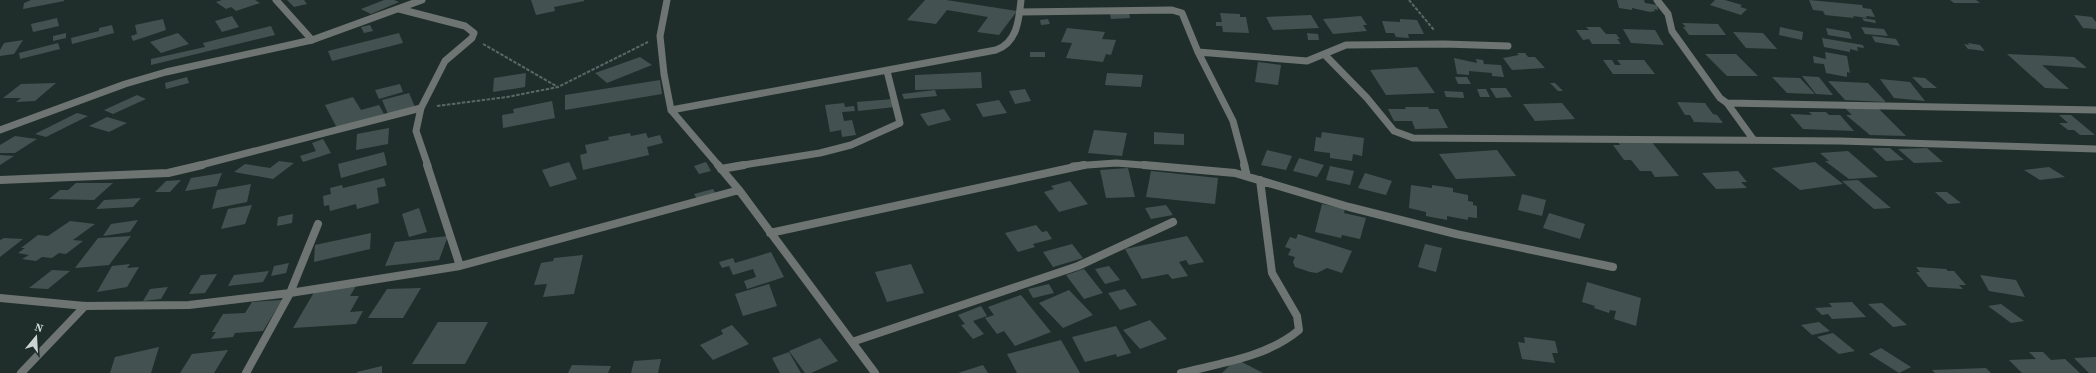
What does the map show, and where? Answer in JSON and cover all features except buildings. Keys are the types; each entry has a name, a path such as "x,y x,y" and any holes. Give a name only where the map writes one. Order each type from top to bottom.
{"street":[{"path":"276,0 312,40"},
{"path":"0,130 92,94 166,72 312,40 422,0"},
{"path":"667,0 660,36 664,74 671,110 739,190 875,373"},
{"path":"671,110 977,55 1003,48 1011,41 1020,12 1021,0"},
{"path":"1657,0 1668,14 1672,30 1720,98 1726,102 1753,139"},
{"path":"399,9 465,26 474,33 472,38 445,61 421,108 416,131 460,266"},
{"path":"1020,12 1172,10 1182,13 1198,52 1233,121 1247,176"},
{"path":"1198,52 1307,61 1319,59 1338,46 1346,45 1444,44 1508,46"},
{"path":"1325,55 1367,98 1394,131 1413,138 1753,139 1969,142 2096,149"},
{"path":"721,169 820,154 851,145 900,123 887,71"},
{"path":"1726,102 2096,110"},
{"path":"0,180 168,173 232,158 421,108"},
{"path":"770,233 1076,166 1116,163 1216,170 1247,176 1349,207 1441,230 1613,267"},
{"path":"1181,373 1247,356 1292,338 1299,330 1297,316 1272,273 1260,180"},
{"path":"0,298 85,306 189,305 290,293 460,266 739,190"},
{"path":"852,342 1078,266 1173,222"},
{"path":"246,373 290,293 318,224"},
{"path":"21,373 85,306"}],"path":[{"path":"1409,0 1444,44"},
{"path":"421,108 507,97 558,87 660,36"},
{"path":"472,38 558,87"}]}
